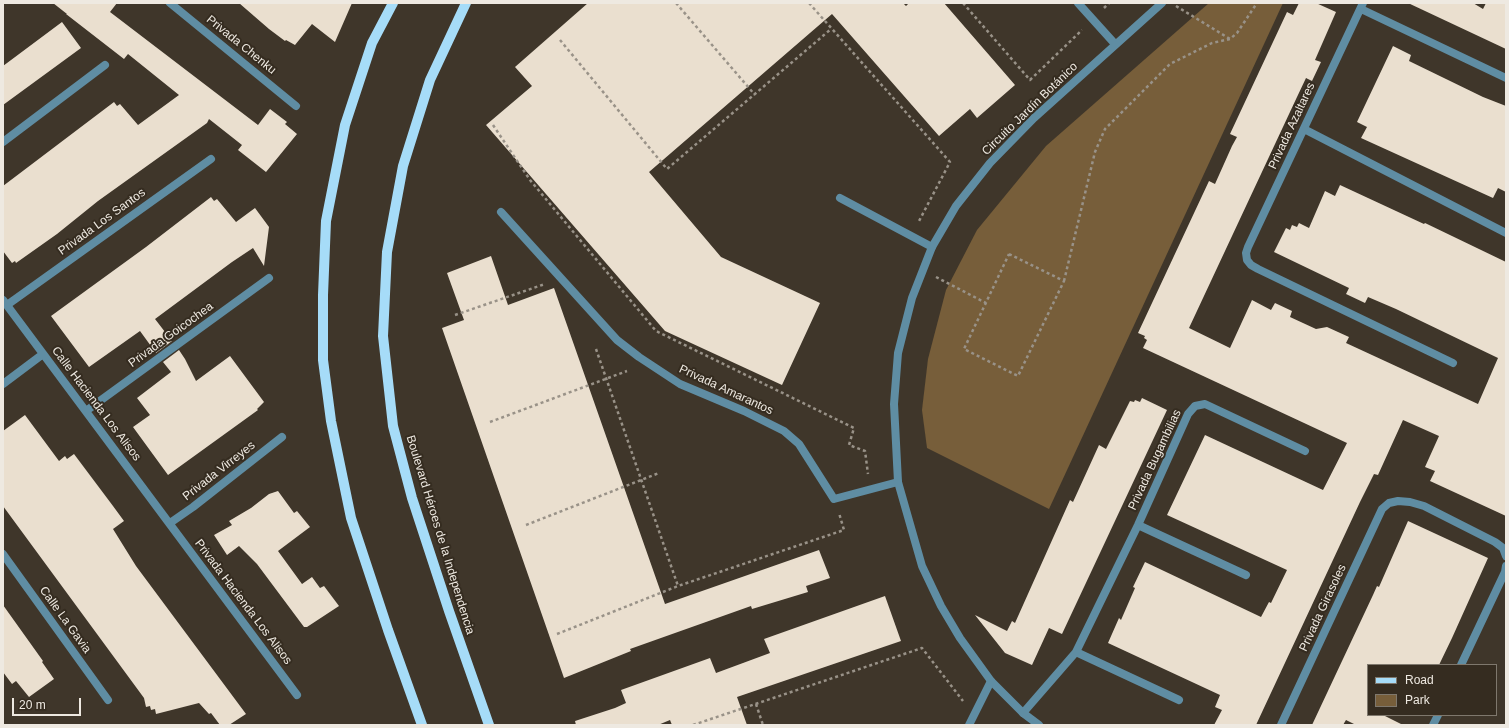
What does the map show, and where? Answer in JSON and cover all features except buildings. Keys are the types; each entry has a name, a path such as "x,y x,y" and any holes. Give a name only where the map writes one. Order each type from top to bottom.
{"main road":[{"path":"393,3 372,43 345,125 342,140 326,221 322,360 331,421 351,518 388,630 422,725"},
{"name":"Boulevard Héroes de la Independencia","path":"466,3 430,80 404,166 387,252 383,336 393,426 412,498 489,725"}],"street":[{"name":"Privada Chenku","path":"170,3 296,106"},
{"path":"1078,3 1115,44"},
{"name":"Circuito Jardín Botánico","path":"1039,725 1023,713 991,681 960,638 938,599 922,566 898,482 894,404 898,353 912,298 932,247 956,206 990,163 1034,118 1162,3"},
{"path":"1362,6 1506,78"},
{"name":"Privada Azaltares","path":"1362,6 1248,247 1246,253 1247,260 1258,269 1453,363"},
{"path":"3,142 105,65"},
{"path":"1304,129 1506,233"},
{"name":"Privada Los Santos","path":"5,303 210,159"},
{"path":"840,198 932,247"},
{"name":"Privada Amarantos","path":"501,212 617,340 639,357 680,384 744,411 784,431 799,444 834,499"},
{"name":"Privada Goicochea","path":"86,411 269,278"},
{"name":"Calle Hacienda Los Alisos","path":"5,303 170,523"},
{"path":"3,384 43,354"},
{"name":"Privada Bugambilias","path":"1023,713 1076,652 1138,525 1188,414 1195,406 1205,404 1305,451"},
{"name":"Privada Virreyes","path":"170,523 193,507 282,437"},
{"path":"834,499 898,482"},
{"name":"Privada Girasoles","path":"1281,725 1382,509 1389,503 1398,501 1410,502 1424,506 1495,542 1503,548 1506,556"},
{"name":"Privada Hacienda Los Alisos","path":"170,523 297,695"},
{"name":"Privada Bugambilias","path":"1138,525 1246,575"},
{"name":"Calle La Gavia","path":"3,554 108,700"},
{"path":"1461,664 1505,572 1506,566"},
{"path":"1076,652 1179,700"},
{"path":"969,725 991,681"},
{"path":"1433,725 1438,716"}],"path":[{"path":"676,3 755,95"},
{"path":"809,3 950,162 911,236"},
{"path":"963,3 1030,80 1093,20"},
{"path":"1170,3 1230,39"},
{"path":"1064,281 1009,254 964,349 1018,376 1064,281 1095,152 1105,129 1170,64 1212,43 1230,39 1237,33 1257,3"},
{"path":"560,40 667,169 831,29"},
{"path":"493,125 530,180 656,331 854,428 849,445 864,451 870,489"},
{"path":"924,270 986,303"},
{"path":"455,315 561,278"},
{"path":"596,349 678,586"},
{"path":"490,422 627,371"},
{"path":"526,525 659,473"},
{"path":"556,634 678,586 844,530 834,499"},
{"path":"693,725 922,648 974,715"},
{"path":"756,704 763,725"}],"green space":[{"path":"1209,3 1283,3 1049,509 927,448 922,410 928,359 946,290 977,230 1046,146"}]}
